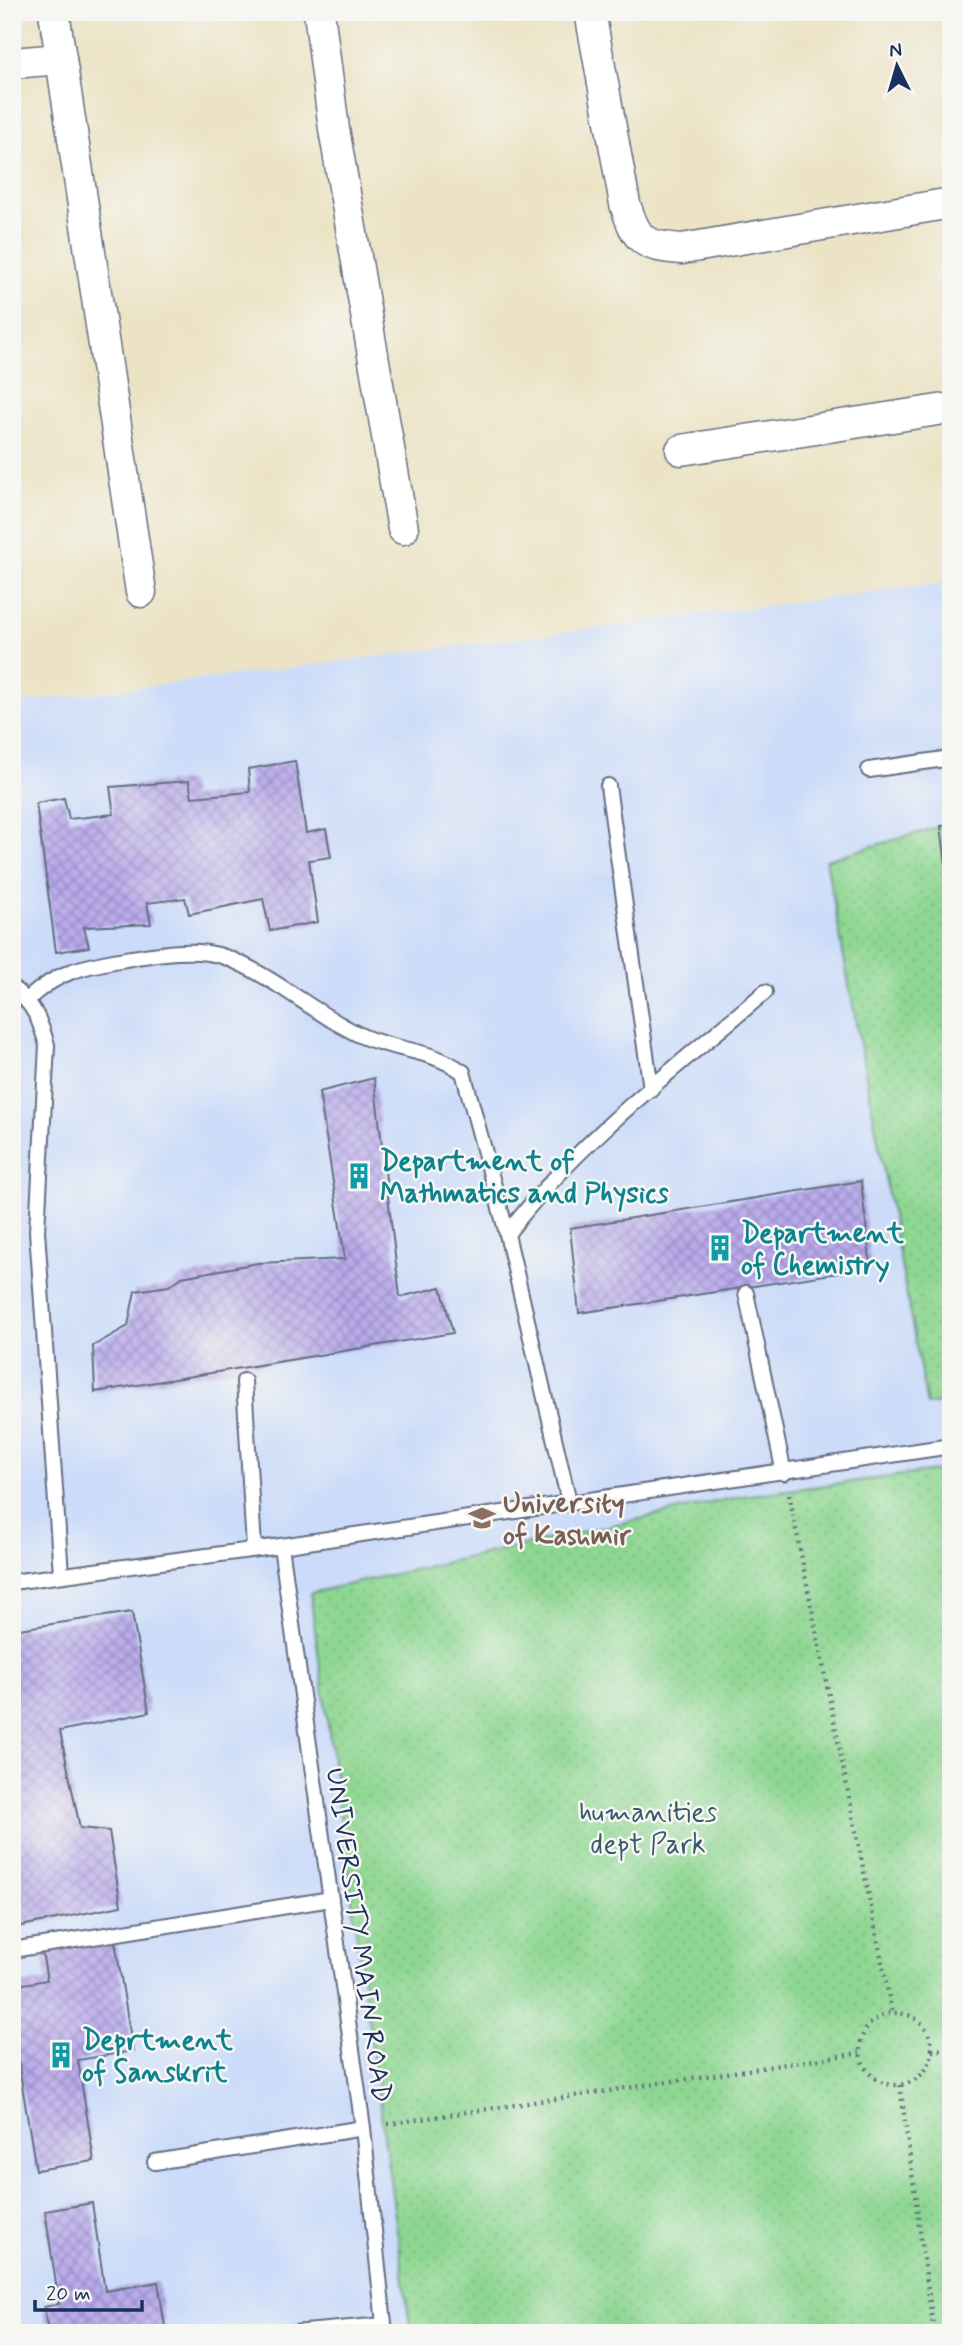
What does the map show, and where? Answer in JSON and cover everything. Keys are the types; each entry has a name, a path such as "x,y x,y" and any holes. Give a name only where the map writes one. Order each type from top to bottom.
{"street":[{"path":"54,12 141,592"},
{"path":"318,12 334,129 402,529"},
{"path":"590,12 625,204 634,233 651,247 682,249 951,203"},
{"path":"12,63 61,60"},
{"path":"681,450 951,408"}],"lane":[{"path":"869,770 951,758"},
{"path":"608,786 651,1090"},
{"path":"28,999 48,981 77,968 167,952 223,956 284,988 324,1016 365,1037 443,1058 463,1072 507,1234 569,1502"},
{"path":"12,988 28,999 41,1023 47,1045 37,1231 61,1574"},
{"path":"507,1234 537,1195 575,1155 765,992"},
{"path":"746,1293 784,1473"},
{"path":"244,1381 254,1548"},
{"path":"12,1582 281,1546 951,1446"},
{"name":"UNIVERSITY MAIN ROAD","path":"281,1546 363,2128 385,2329"},
{"path":"12,1950 331,1899"},
{"path":"155,2162 363,2128"},
{"path":"294,2333 385,2329"}],"path":[{"path":"784,1473 892,2013"},
{"path":"892,2013 916,2019 925,2028 932,2051 929,2063 912,2081 900,2085 878,2081 869,2074 860,2053 864,2032 871,2023 892,2013"},
{"path":"932,2051 951,2048"},
{"path":"363,2128 860,2053"},
{"path":"900,2085 934,2333"}],"shaded area":[{"name":"University of Kashmir","path":"951,582 951,2333 12,2333 12,704"}],"green space":[{"path":"941,826 951,902 951,1401 927,1405 826,860"},
{"name":"humanities dept Park","path":"951,1469 951,2333 411,2333 310,1593 742,1496"}],"building":[{"path":"295,761 306,833 326,829 331,857 309,860 318,922 270,931 263,899 189,914 185,898 147,903 151,924 84,927 89,947 56,952 36,803 64,798 69,819 114,814 110,787 189,781 192,797 250,792 248,769"},
{"path":"951,825 951,888 949,888 941,826"},
{"name":"Department of Mathmatics and Physics","path":"374,1078 400,1297 441,1287 453,1333 95,1392 93,1346 128,1326 135,1291 169,1286 182,1277 258,1263 345,1259 319,1092"},
{"name":"Department of Chemistry","path":"861,1181 871,1268 579,1313 570,1228"},
{"path":"132,1612 149,1712 60,1731 80,1828 109,1831 121,1906 16,1927 12,1913 12,1630"},
{"name":"Deprtment of Sanskrit","path":"115,1941 133,2051 78,2060 94,2161 36,2170 12,2024 12,1986 47,1980 42,1952"},
{"path":"92,2203 105,2291 158,2282 166,2333 48,2333 44,2307 59,2304 45,2211"}],"place":[{"name":"Department of Mathmatics and Physics","path":"359,1176"},
{"name":"Department of Chemistry","path":"720,1248"},
{"name":"University of Kashmir","path":"482,1518"},
{"name":"Deprtment of Sanskrit","path":"61,2055"}]}
